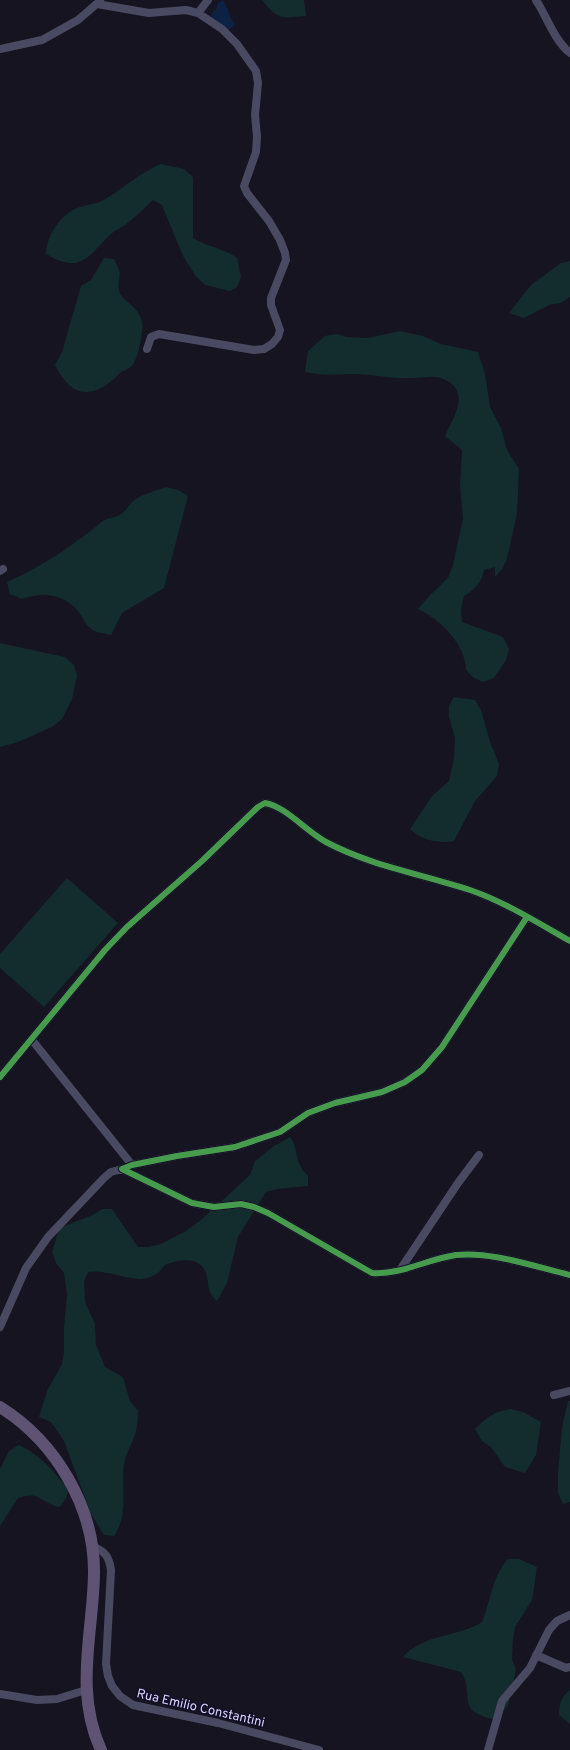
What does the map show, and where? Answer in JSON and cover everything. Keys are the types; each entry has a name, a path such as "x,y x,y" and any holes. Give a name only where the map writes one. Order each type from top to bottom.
{"main road":[{"path":"0,1406 38,1438 58,1461 72,1485 84,1515 93,1546 94,1574 86,1660 86,1690 90,1718 101,1750"}],"street":[{"path":"198,13 208,0"},
{"path":"536,0 564,48 570,53"},
{"path":"0,49 42,40 78,20 99,2 149,13 186,10 198,13 222,30 237,44 247,57 258,78 255,115 257,137 256,152 244,186 246,193 269,221 280,240 285,253 282,272 271,298 271,305 280,330 278,337 272,344 264,349 254,350 223,346 159,334 152,337 147,349"},
{"path":"0,1077 105,950 127,927 202,861 258,807 265,803 276,806 306,830 332,845 397,869 472,890 528,917 570,941"},
{"path":"0,1327 26,1268 48,1237 111,1172 132,1165 213,1150 234,1148 280,1132 308,1113 335,1102 382,1092 405,1082 422,1070 442,1048 528,917"},
{"path":"32,1040 132,1165"},
{"path":"400,1270 478,1155"},
{"path":"122,1169 192,1203 214,1207 228,1204 254,1207 268,1213 372,1273 391,1273 446,1257 470,1255 518,1262 570,1275"},
{"path":"554,1395 570,1391"},
{"name":"Rua Emilio Constantini","path":"93,1546 106,1554 109,1559 111,1570 106,1664 108,1676 120,1696 133,1705 225,1725 319,1750"},
{"path":"488,1750 502,1701 524,1677 549,1630 557,1621 570,1615"},
{"path":"536,1655 569,1668"},
{"path":"0,1694 38,1700 57,1699 86,1690"}],"green space":[{"path":"262,0 304,0 306,16 281,16 267,7"},
{"path":"161,164 184,169 193,177 193,238 204,244 227,252 237,258 241,277 237,287 230,291 205,285 195,275 183,256 162,205 153,200 125,225 112,233 84,260 76,263 68,263 46,254 48,241 54,228 69,212 79,207 103,200 140,175"},
{"path":"104,258 114,259 118,267 119,291 124,299 135,308 140,316 142,322 141,337 136,358 132,366 101,388 84,392 76,390 69,385 55,365 62,352 81,286 91,280"},
{"path":"570,261 570,297 560,303 549,305 524,318 509,313 531,285 561,263"},
{"path":"400,331 423,336 441,344 478,352 485,374 490,407 501,428 507,450 519,469 517,513 507,559 503,568 495,577 495,567 484,570 477,586 464,596 461,610 462,622 503,637 509,649 506,660 494,678 483,682 474,678 466,670 462,651 457,642 443,626 435,619 418,609 448,578 453,565 463,519 460,486 462,450 445,436 458,404 457,391 449,382 436,377 398,378 357,374 325,374 305,372 308,351 325,336 336,334 347,337 368,338"},
{"path":"166,487 178,490 188,496 164,588 122,613 111,635 92,630 72,605 59,597 37,595 22,599 10,594 7,582 32,570 57,555 105,520 120,515 132,502 140,497"},
{"path":"0,643 65,657 74,665 77,676 72,699 62,719 52,727 18,742 0,747"},
{"path":"454,697 475,700 481,710 490,742 499,764 497,776 475,801 454,841 442,842 419,836 410,829 432,796 449,781 454,758 455,738 449,717 449,706"},
{"path":"67,878 118,923 44,1007 0,968 0,954"},
{"path":"290,1137 295,1147 300,1166 308,1176 308,1186 277,1189 266,1192 238,1237 227,1283 217,1301 210,1291 203,1267 193,1261 188,1260 170,1263 148,1278 139,1279 109,1273 88,1272 84,1281 85,1302 95,1324 96,1345 105,1367 123,1377 130,1401 138,1411 135,1435 124,1464 124,1501 119,1528 114,1536 104,1535 91,1514 64,1441 51,1422 39,1417 47,1391 62,1364 64,1352 64,1328 67,1294 64,1273 56,1263 52,1252 59,1229 91,1216 102,1209 112,1209 138,1247 148,1247 161,1244 186,1231 201,1220 250,1175 255,1161 274,1146"},
{"path":"568,1401 570,1401 570,1502 563,1504 558,1493 558,1473 562,1427"},
{"path":"511,1409 523,1412 541,1422 536,1455 525,1473 505,1467 491,1447 482,1441 475,1429 492,1415 500,1411"},
{"path":"19,1445 41,1460 69,1487 66,1498 60,1507 36,1496 31,1495 18,1498 0,1526 0,1469 9,1451"},
{"path":"508,1559 519,1559 537,1567 532,1600 515,1627 512,1659 516,1670 508,1705 502,1713 493,1719 481,1716 470,1706 465,1680 461,1672 403,1657 411,1649 421,1644 462,1631 482,1622 498,1573"},
{"path":"570,1690 570,1724 559,1715 559,1707 564,1695"}],"water":[{"path":"222,0 225,3 235,24 232,28 227,30 211,17 217,8 217,4"}],"cycle path":[{"path":"0,1077 105,950 127,927 202,861 258,807 265,803 280,809 319,838 343,850 379,864 452,884 496,900 570,941"},
{"path":"527,917 442,1047 422,1070 405,1082 382,1092 335,1103 308,1113 280,1132 235,1147 177,1156 132,1165 122,1169 192,1203 214,1207 241,1204 254,1207 268,1213 372,1273 394,1272 445,1257 470,1254 513,1260 570,1275"}]}
